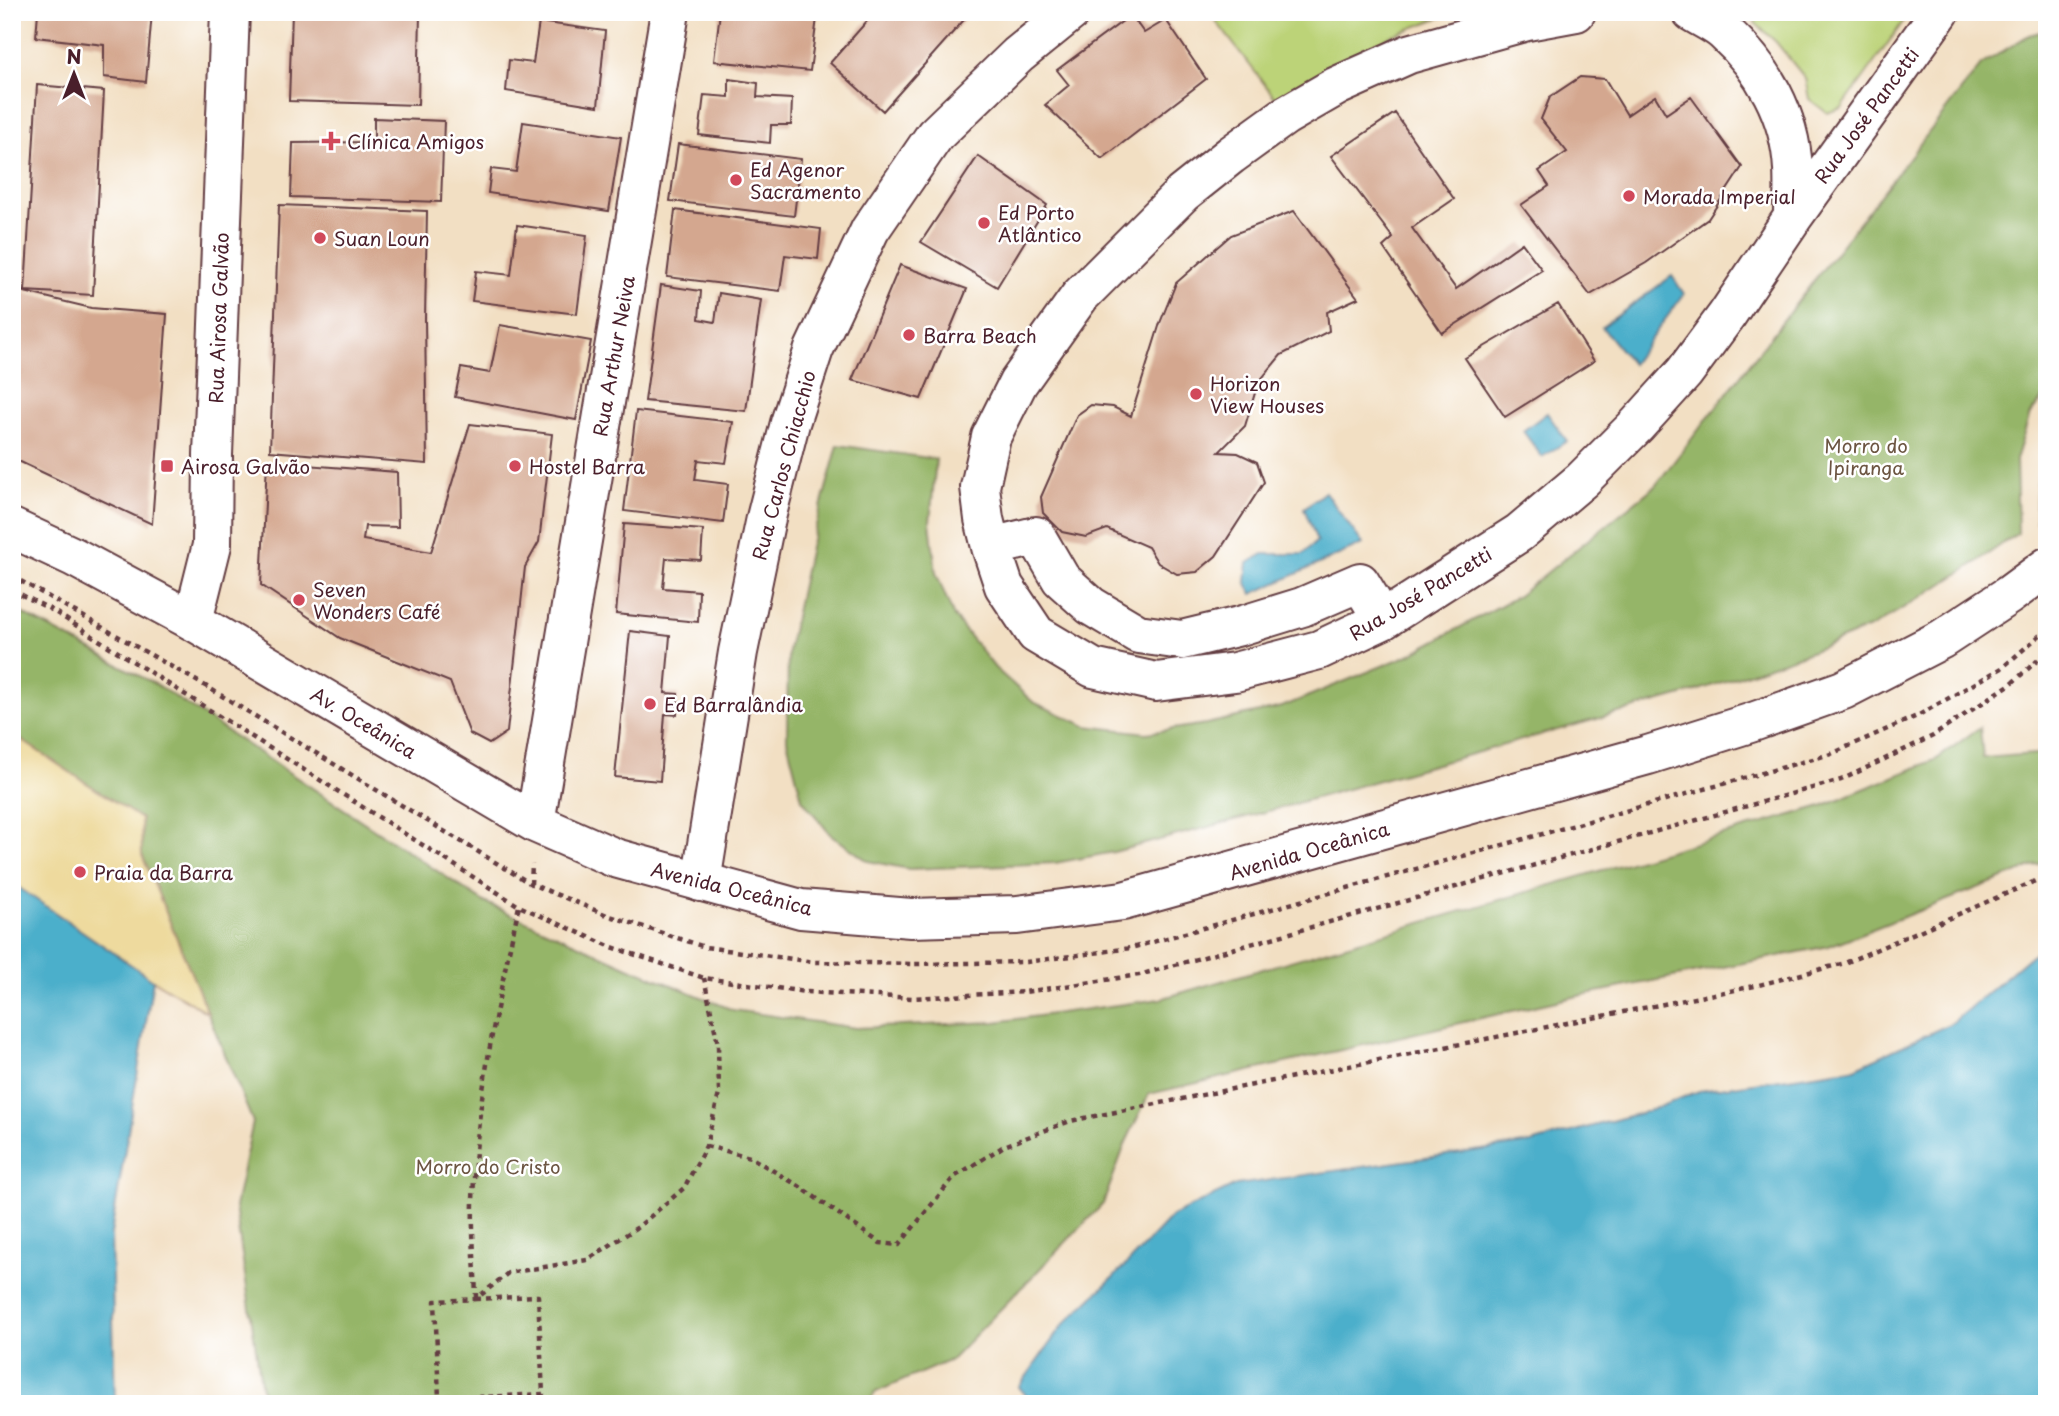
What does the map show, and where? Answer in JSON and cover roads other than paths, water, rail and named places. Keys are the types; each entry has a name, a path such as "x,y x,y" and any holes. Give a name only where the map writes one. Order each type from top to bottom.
{"street":[{"name":"Rua Airosa Galvão","path":"193,621 212,545 213,443 230,12"},
{"name":"Rua Arthur Neiva","path":"534,823 670,12"},
{"name":"Rua Carlos Chiacchio","path":"701,882 738,652 766,519 790,422 814,349 870,230 935,135 1017,55 1072,12"},
{"name":"Rua José Pancetti","path":"1576,12 1527,21 1409,54 1337,86 1286,116 1182,194 1080,296 1017,383 991,437 980,487 984,519 1004,586 1037,634 1093,668 1156,682 1234,673 1320,650 1383,620 1519,533 1582,481 1684,373 1940,12"},
{"name":"Rua José Pancetti","path":"1692,12 1723,31 1753,62 1773,93 1786,127 1793,168 1793,217"},
{"path":"12,528 74,557 193,621"},
{"path":"991,547 1037,536 1061,579 1091,607 1138,634 1182,640 1302,607 1360,582 1383,620"},
{"name":"Avenida Oceânica","path":"534,823 615,858 801,909 911,918 1017,915 1123,901 1648,755 1843,690 1942,639 2047,567"},
{"name":"Av. Oceânica","path":"193,621 534,823"}],"water":[{"path":"1672,276 1684,294 1632,364 1602,327"},
{"path":"1547,413 1567,441 1542,457 1523,431"},
{"path":"1325,492 1363,544 1252,594 1246,581 1248,563 1263,554 1303,554 1317,541 1304,508"},
{"path":"12,883 153,980 111,1234 115,1404 12,1404"},
{"path":"2047,942 2047,1404 1033,1404 1019,1387 1063,1325 1125,1266 1172,1216 1236,1185 1531,1143 1651,1110 1699,1091 1855,1068 1952,1023"}],"place":[{"name":"Clínica Amigos","path":"331,141"},
{"name":"Ed Agenor Sacramento","path":"736,180"},
{"name":"Morada Imperial","path":"1629,196"},
{"name":"Ed Porto Atlântico","path":"984,223"},
{"name":"Suan Loun","path":"320,238"},
{"name":"Barra Beach","path":"909,335"},
{"name":"Horizon View Houses","path":"1196,394"},
{"name":"Airosa Galvão","path":"167,466"},
{"name":"Hostel Barra","path":"515,466"},
{"name":"Seven Wonders Café","path":"299,600"},
{"name":"Ed Barralândia","path":"650,704"},
{"name":"Praia da Barra","path":"80,872"}],"park label":[{"name":"Morro do Ipiranga","path":"1866,456"},
{"name":"Morro do Cristo","path":"488,1166"}]}
